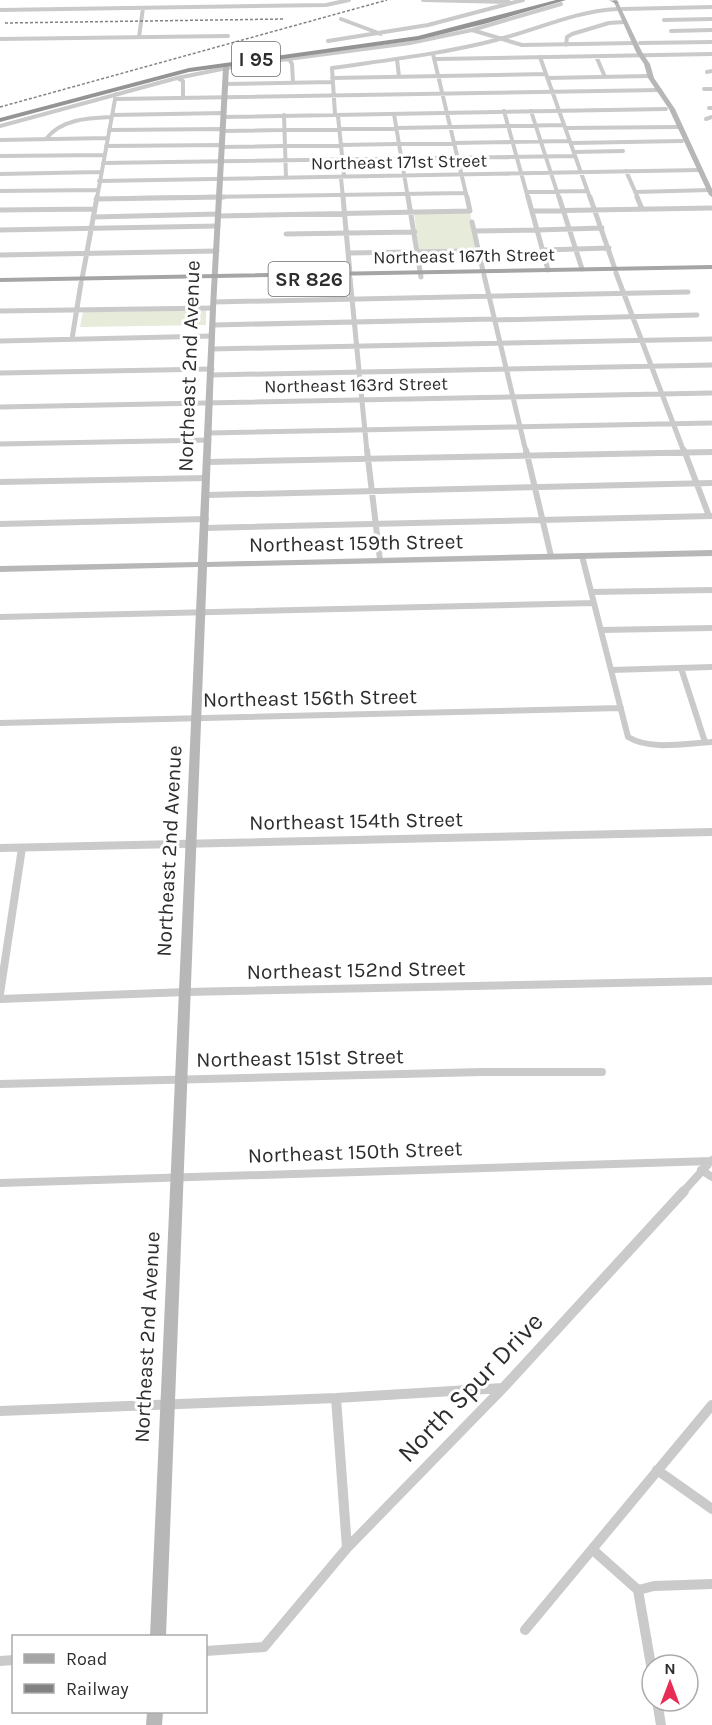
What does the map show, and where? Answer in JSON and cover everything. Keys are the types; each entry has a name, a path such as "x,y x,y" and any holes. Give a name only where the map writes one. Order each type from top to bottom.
{"highway":[{"name":"I 95","path":"137,75 232,57 418,33 542,0"},
{"path":"491,15 524,4 549,0"},
{"name":"I 95","path":"0,116 189,70 245,60 418,38 559,1"},
{"path":"0,116 106,87 188,68 416,36 478,23 559,1"},
{"path":"0,116 121,81 185,67 412,35 476,22 524,4"},
{"path":"0,116 31,103"}],"main road":[{"name":"Northeast 167th Street","path":"0,282 601,273 630,268 712,269"},
{"name":"Northeast 167th Street","path":"0,282 67,283 99,278 330,278 366,273 465,276 497,271 712,269"}],"street":[{"path":"279,0 280,6"},
{"path":"0,10 326,5 349,0"},
{"path":"423,0 510,3"},
{"path":"328,41 435,24 517,1 524,4"},
{"path":"115,97 177,78 226,68 390,47 472,30 559,1"},
{"path":"617,4 624,22 637,43"},
{"path":"617,4 648,66 646,68 660,90 673,124 678,127 686,149 690,151 711,190 635,192"},
{"path":"435,56 617,4 658,8 712,7"},
{"path":"139,37 143,8"},
{"path":"658,8 677,43"},
{"path":"341,19 381,34"},
{"path":"664,20 712,19"},
{"path":"566,45 567,37 572,34 609,23 624,22"},
{"path":"472,30 497,40 522,45 712,42"},
{"path":"671,31 712,30"},
{"path":"0,39 228,36"},
{"path":"380,560 374,523 354,322 342,195 342,144 338,116 335,114 332,69 338,66 435,56 712,54"},
{"path":"93,217 470,212 435,56"},
{"path":"596,56 605,77"},
{"path":"0,524 374,523 711,516 650,366 540,57"},
{"path":"289,59 292,64 293,82"},
{"path":"397,59 399,77"},
{"name":"Northeast 2nd Avenue","path":"158,1635 166,1404 226,68"},
{"path":"225,84 440,76 652,78"},
{"path":"177,78 183,81 183,98"},
{"path":"704,89 712,89"},
{"path":"0,126 106,96 225,98 660,90"},
{"path":"72,339 115,97"},
{"path":"46,139 52,130 65,125 85,119 111,116 394,114 666,106"},
{"path":"504,111 549,270"},
{"path":"531,111 582,269"},
{"path":"394,114 421,274"},
{"path":"284,115 286,178"},
{"path":"706,119 712,117"},
{"path":"109,130 508,126 678,127"},
{"path":"0,140 108,138"},
{"path":"106,146 683,139"},
{"path":"103,164 517,157 623,152"},
{"path":"0,156 104,155"},
{"name":"Northeast 171st Street","path":"99,181 700,170"},
{"path":"0,174 101,171"},
{"path":"626,171 642,209"},
{"path":"0,191 98,190"},
{"path":"527,192 587,191"},
{"path":"96,199 466,193"},
{"path":"0,210 95,208"},
{"path":"532,210 712,208"},
{"path":"472,222 551,556"},
{"path":"0,230 218,226"},
{"path":"474,231 602,228"},
{"path":"286,234 414,232"},
{"path":"544,250 609,249"},
{"path":"0,255 217,251"},
{"path":"348,253 478,251"},
{"path":"0,311 352,299 688,292"},
{"path":"0,341 72,339 354,322 697,315"},
{"path":"212,349 712,339"},
{"path":"0,373 360,371 712,365"},
{"name":"Northeast 163rd Street","path":"0,407 712,393"},
{"path":"0,444 365,429 712,423"},
{"path":"208,462 712,452"},
{"path":"0,482 207,478"},
{"path":"207,495 712,483"},
{"name":"Northeast 159th Street","path":"0,569 712,553"},
{"path":"582,556 628,737 633,742 644,744 708,742 681,668"},
{"path":"591,592 712,590"},
{"path":"0,617 594,603"},
{"path":"601,630 712,628"},
{"path":"611,670 712,667"},
{"name":"Northeast 156th Street","path":"0,723 621,708"},
{"name":"Northeast 154th Street","path":"0,848 712,832"},
{"path":"0,994 22,848"},
{"name":"Northeast 152nd Street","path":"0,999 186,992 712,981"},
{"name":"Northeast 151st Street","path":"0,1084 482,1072 602,1072"},
{"name":"Northeast 150th Street","path":"0,1183 712,1161"},
{"name":"North Spur Drive","path":"207,1651 264,1647 347,1548 503,1389 701,1170 712,1161"},
{"path":"701,1170 712,1177"},
{"path":"0,1411 503,1389"},
{"path":"336,1398 347,1548"},
{"path":"525,1630 712,1405"},
{"path":"657,1470 712,1509"},
{"path":"593,1550 638,1590 649,1653"},
{"path":"638,1590 654,1586 712,1584"}],"green space":[{"path":"470,212 477,250 419,252 414,213"},
{"path":"206,310 206,325 80,327 83,312"}],"railway":[{"path":"0,107 387,0"},
{"path":"5,23 284,19"}]}
